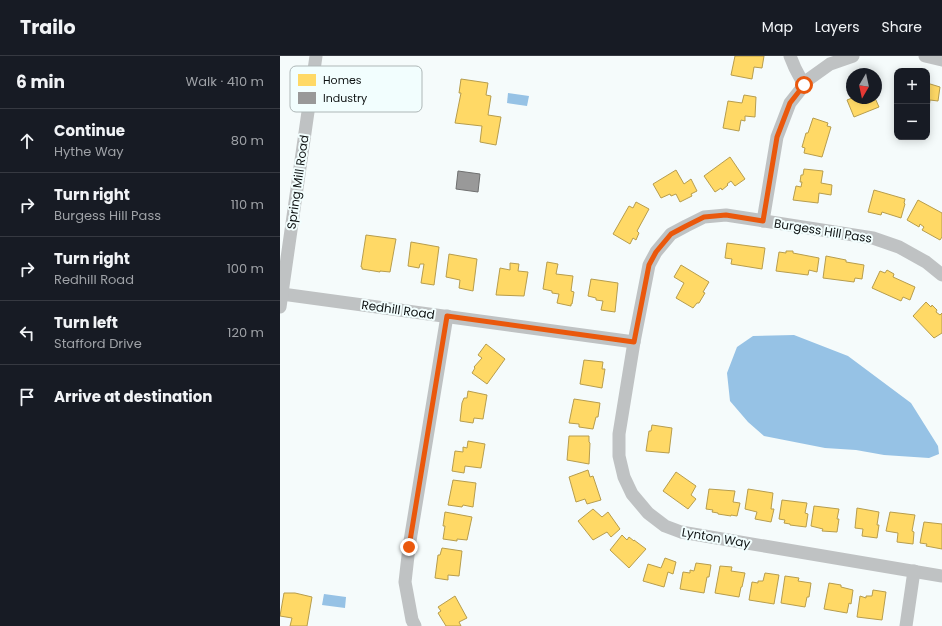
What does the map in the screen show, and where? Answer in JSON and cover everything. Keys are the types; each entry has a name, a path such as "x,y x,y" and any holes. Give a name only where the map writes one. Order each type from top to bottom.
{"street":[{"name":"Spring Mill Road","path":"315,66 316,56"},
{"path":"790,56 804,85"},
{"path":"763,221 777,137 790,103 809,79 838,58 853,56"},
{"path":"925,56 942,60"},
{"name":"Spring Mill Road","path":"280,307 308,112"},
{"name":"Burgess Hill Pass","path":"634,342 649,265 656,252 671,234 704,217 726,215 872,238 906,251 926,262 942,275"},
{"name":"Redhill Road","path":"282,294 634,342"},
{"path":"415,626 412,620 405,582 409,547 447,316"},
{"name":"Lynton Way","path":"634,342 619,434 619,456 624,477 632,494 648,513 665,526 680,532 942,576"},
{"path":"906,626 914,571"}],"water":[{"path":"508,93 529,96 527,106 507,103"},
{"path":"794,335 848,356 911,403 938,446 939,454 929,458 884,455 856,450 825,448 764,436 748,422 730,401 727,373 737,347 753,336"},
{"path":"324,594 346,597 345,608 322,605"}],"building: Homes":[{"path":"735,56 764,56 762,68 754,67 752,79 731,75"},
{"path":"461,79 488,83 486,95 491,96 488,115 501,117 496,145 480,142 482,126 455,123 461,93 459,93"},
{"path":"930,84 940,87 938,101 930,100"},
{"path":"744,95 756,97 755,117 745,116 745,121 741,120 739,131 723,128 728,101 742,103"},
{"path":"849,104 878,104 879,107 854,117"},
{"path":"813,118 828,123 827,126 831,127 822,157 804,153 805,148 802,147 806,133 808,133"},
{"path":"730,157 745,179 735,186 731,181 722,190 721,188 715,192 704,176"},
{"path":"804,169 823,171 821,183 832,185 831,195 819,193 818,203 793,200 796,186 801,187 801,175 803,175"},
{"path":"676,170 684,184 691,179 697,191 691,194 692,196 680,202 676,194 671,196 670,194 661,198 653,184"},
{"path":"874,190 905,199 901,218 882,212 881,215 868,212"},
{"path":"918,200 942,213 942,237 940,240 922,230 924,227 920,224 919,227 907,220"},
{"path":"636,202 649,209 637,231 639,233 636,240 633,238 630,244 613,234 629,206 633,208"},
{"path":"366,235 396,239 390,272 362,269 361,267"},
{"path":"411,242 439,247 434,285 421,283 424,264 420,264 419,268 408,266"},
{"path":"727,243 765,248 762,269 731,264 732,259 725,258"},
{"path":"786,251 793,251 793,253 819,258 817,272 809,270 808,275 776,271 779,252 786,253"},
{"path":"449,254 477,259 473,291 459,288 460,280 446,277"},
{"path":"826,256 846,260 846,262 864,265 862,279 855,278 854,282 823,278"},
{"path":"547,262 558,264 556,274 573,276 571,291 574,292 571,306 557,303 559,294 543,289"},
{"path":"510,263 519,264 518,271 528,272 524,296 496,295 500,268 510,270"},
{"path":"681,265 709,282 699,303 697,303 693,308 676,298 684,283 674,277"},
{"path":"887,270 894,274 893,277 915,287 910,300 903,297 901,301 872,288 880,271 885,273"},
{"path":"591,279 618,283 615,312 601,310 603,301 596,300 596,298 588,296"},
{"path":"926,302 931,307 932,305 937,310 936,312 940,315 942,313 942,333 934,338 913,316"},
{"path":"486,344 505,359 487,384 472,373 475,368 474,367 482,358 478,355"},
{"path":"584,360 603,362 602,369 605,369 602,388 580,384"},
{"path":"468,391 487,395 483,419 474,418 473,423 460,421 462,403 464,398 467,398"},
{"path":"574,399 600,403 598,417 596,417 593,429 579,427 579,424 569,423"},
{"path":"652,425 672,428 669,453 646,451 649,431 651,431"},
{"path":"569,436 589,436 589,464 567,460"},
{"path":"468,441 485,444 481,468 465,466 464,473 452,471 455,451 463,452 463,447 467,448"},
{"path":"588,470 590,477 593,476 601,500 587,504 585,499 576,502 569,477"},
{"path":"676,472 696,486 691,495 696,499 688,509 663,491"},
{"path":"453,480 476,483 473,507 448,505"},
{"path":"709,489 735,491 733,502 740,503 737,516 718,514 712,512 713,510 706,509"},
{"path":"748,489 773,493 771,509 774,509 771,522 755,519 757,512 745,509"},
{"path":"782,500 807,503 805,513 808,514 806,527 790,525 784,523 785,520 779,519"},
{"path":"814,506 839,509 837,532 822,531 823,529 811,526"},
{"path":"857,508 879,512 877,538 862,536 863,529 855,528"},
{"path":"593,509 602,517 608,512 620,529 611,537 607,532 593,540 578,521"},
{"path":"445,512 472,517 467,540 457,539 457,541 443,539"},
{"path":"890,512 915,515 912,531 914,532 913,544 897,542 898,533 886,531"},
{"path":"924,522 942,524 942,549 926,546 927,544 920,543"},
{"path":"622,535 627,540 629,537 646,549 629,568 610,550"},
{"path":"442,548 462,551 459,576 448,575 448,580 435,578 438,555 440,555"},
{"path":"665,558 676,562 673,574 668,572 664,587 643,581 648,564 661,568"},
{"path":"696,563 711,565 704,593 680,589 683,572 690,573 690,570 694,571"},
{"path":"720,566 732,567 731,571 745,573 739,597 715,593"},
{"path":"765,573 779,575 774,604 749,600 752,582 758,583 758,581 763,581"},
{"path":"785,576 799,578 798,581 811,583 809,597 807,597 805,607 781,603"},
{"path":"829,583 841,585 841,587 853,590 851,604 849,603 847,613 824,609"},
{"path":"873,590 886,592 882,620 857,617 860,596 866,598 866,596 872,596"},
{"path":"284,593 295,593 312,597 307,626 290,626 292,618 280,616"},
{"path":"455,596 467,618 459,622 461,626 446,626 438,613 441,611 438,607"}],"building: Industry":[{"path":"458,171 480,174 478,192 456,189"}],"route":[{"path":"409,547 447,316 634,342 649,265 656,252 671,234 704,217 726,215 763,221 777,137 790,103 804,85"}]}
